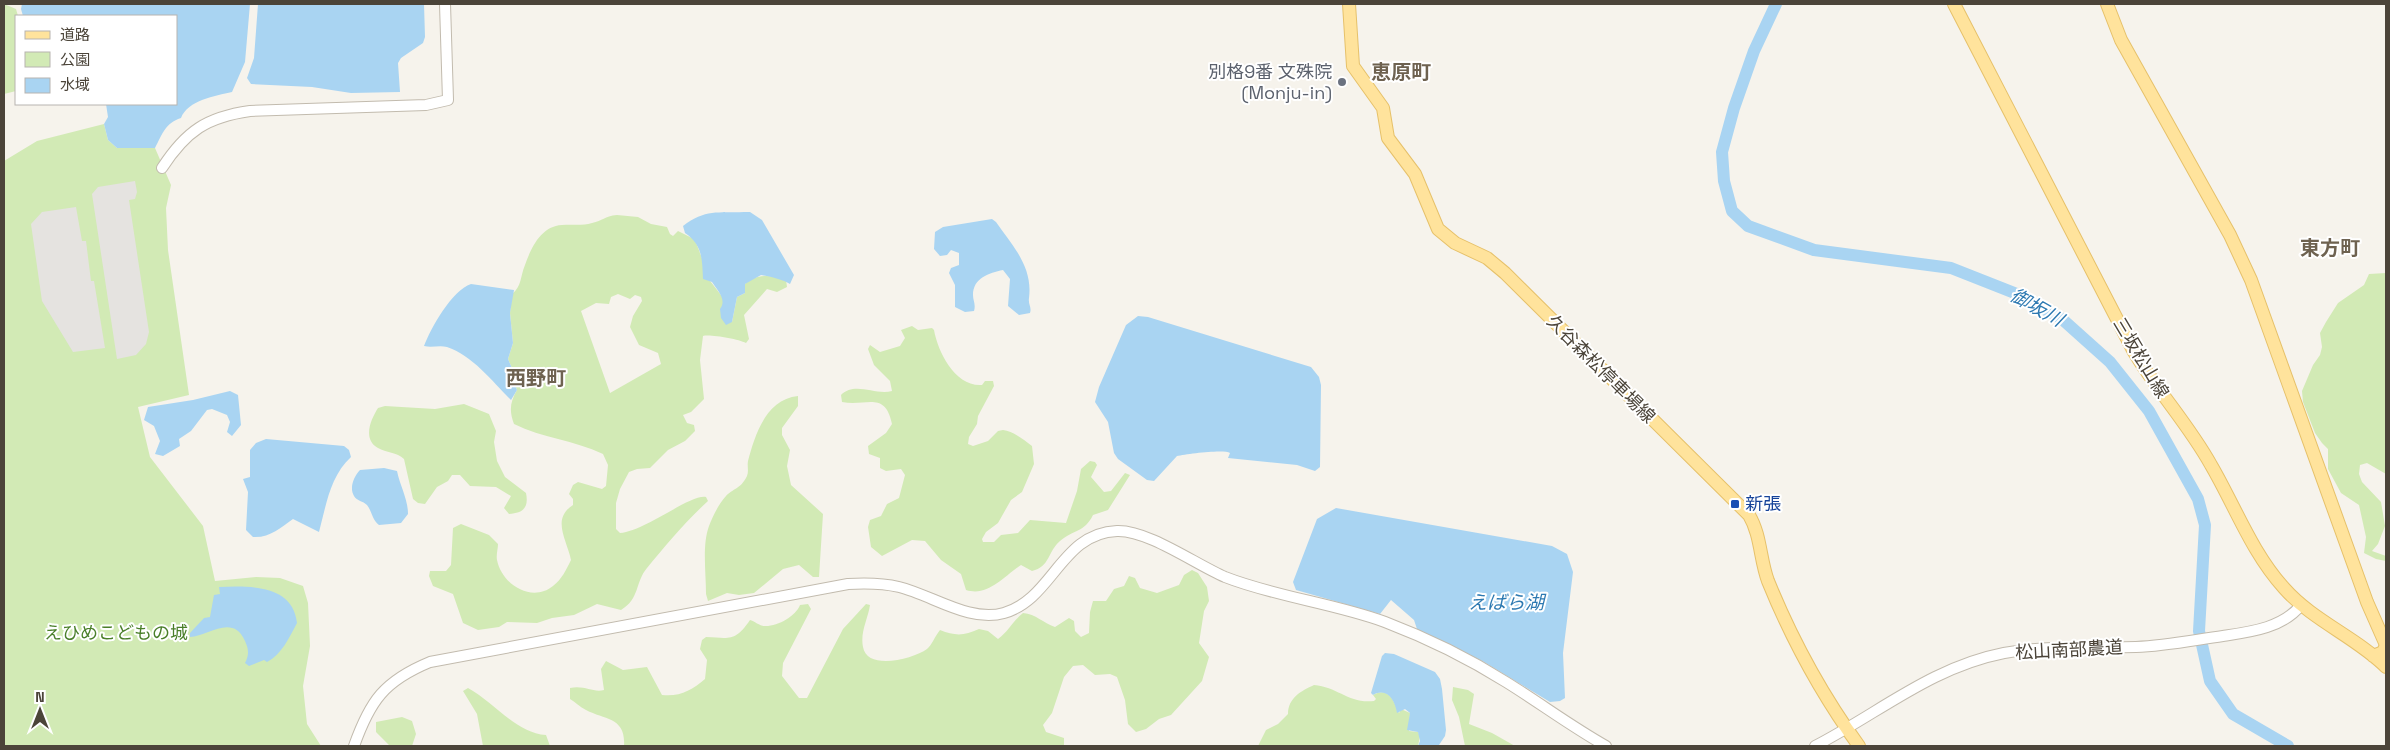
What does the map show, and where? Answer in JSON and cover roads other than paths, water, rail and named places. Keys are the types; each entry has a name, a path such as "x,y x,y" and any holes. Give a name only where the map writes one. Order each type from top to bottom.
{"main road":[{"name":"久谷森松停車場線","path":"1349,4 1353,66 1383,108 1388,138 1415,174 1438,229 1447,238 1487,258 1505,273 1749,515 1758,536 1764,569 1788,628 1821,690 1859,746"},
{"name":"三坂松山線","path":"1954,4 2134,352 2152,382 2195,438 2266,566 2301,605 2386,667"},
{"path":"2106,4 2121,40 2230,235 2251,280 2367,602 2386,645 2383,652 2373,656"}],"street":[{"path":"162,168 191,132 210,120 228,115 250,111 426,105 448,100 445,4"},
{"path":"354,746 365,718 377,696 390,683 408,671 430,662 848,584 887,585 915,592 972,613 983,615 1002,614 1021,606 1033,596 1076,546 1098,533 1119,531 1142,536 1225,576 1244,583 1342,608 1385,622 1445,648 1499,678 1571,726 1606,746"},
{"name":"松山南部農道","path":"1815,746 1940,673 1985,657 2036,649 2174,644 2259,630 2283,621 2301,605"}],"water":[{"path":"22,4 250,4 245,62 232,92 203,100 190,107 181,118 168,126 155,148 117,148 108,140 104,124 108,117 106,105 178,105 178,15 23,15"},
{"path":"258,4 424,4 425,37 423,43 401,58 398,63 400,92 351,93 312,87 251,84 247,78 254,58"},
{"path":"750,212 762,220 794,275 790,284 777,278 761,275 745,284 745,293 737,297 732,322 726,325 721,318 720,309 723,302 721,296 712,282 703,279 700,253 695,243 685,233 683,226 705,214"},
{"path":"992,219 1015,248 1025,267 1028,276 1030,313 1019,315 1008,306 1010,279 1003,270 983,277 976,284 973,295 974,311 965,312 955,307 955,285 949,273 951,268 959,265 959,253 951,250 947,255 940,256 934,249 935,232 943,227"},
{"path":"471,284 514,290 510,313 513,343 508,359 515,375 514,383 517,390 511,400 482,370 465,356 447,347 424,346 443,310 457,294"},
{"path":"1138,316 1148,317 1311,367 1319,377 1321,385 1320,467 1315,471 1297,465 1228,458 1230,453 1221,451 1205,452 1177,456 1154,481 1147,480 1118,459 1114,453 1108,422 1095,402 1099,387 1126,325"},
{"path":"230,391 238,395 241,425 232,436 227,432 230,422 227,415 212,409 207,410 191,431 179,439 180,446 163,456 155,454 160,441 154,426 144,420 148,407 193,400"},
{"path":"266,439 344,446 349,450 351,457 333,482 319,532 293,519 265,536 253,537 246,530 248,492 243,479 250,477 250,450 256,443"},
{"path":"384,468 397,471 408,508 408,514 401,523 379,525 367,505 357,499 353,493 353,482 360,470"},
{"name":"えばら湖","path":"1336,508 1552,546 1567,554 1573,572 1563,653 1565,698 1560,701 1550,702 1484,662 1417,629 1414,620 1391,600 1380,614 1296,590 1293,582 1317,519"},
{"path":"219,587 268,590 278,594 294,610 297,623 285,645 272,659 249,666 245,663 248,655 247,647 240,633 234,628 220,628 190,637 190,633 204,618 210,617 214,595 220,594"},
{"path":"1385,653 1394,654 1435,672 1440,679 1446,730 1445,736 1439,745 1418,746 1420,741 1418,732 1407,730 1410,713 1405,709 1397,713 1390,696 1382,693 1373,695 1371,693 1382,656"}],"waterway":[{"name":"御坂川","path":"1776,4 1754,51 1734,108 1722,152 1724,181 1732,211 1748,226 1814,250 1951,268 2017,294 2062,319 2110,362 2149,411 2198,499 2205,525 2199,631 2210,681 2233,714 2288,746"}],"place":[{"name":"別格9番 文殊院 (Monju-in)","path":"1342,82"},
{"name":"新張","path":"1735,504"}],"district":[{"name":"恵原町","path":"1401,72"},
{"name":"東方町","path":"2330,248"},
{"name":"西野町","path":"536,378"}],"park label":[{"name":"えひめこどもの城","path":"116,633"}]}
